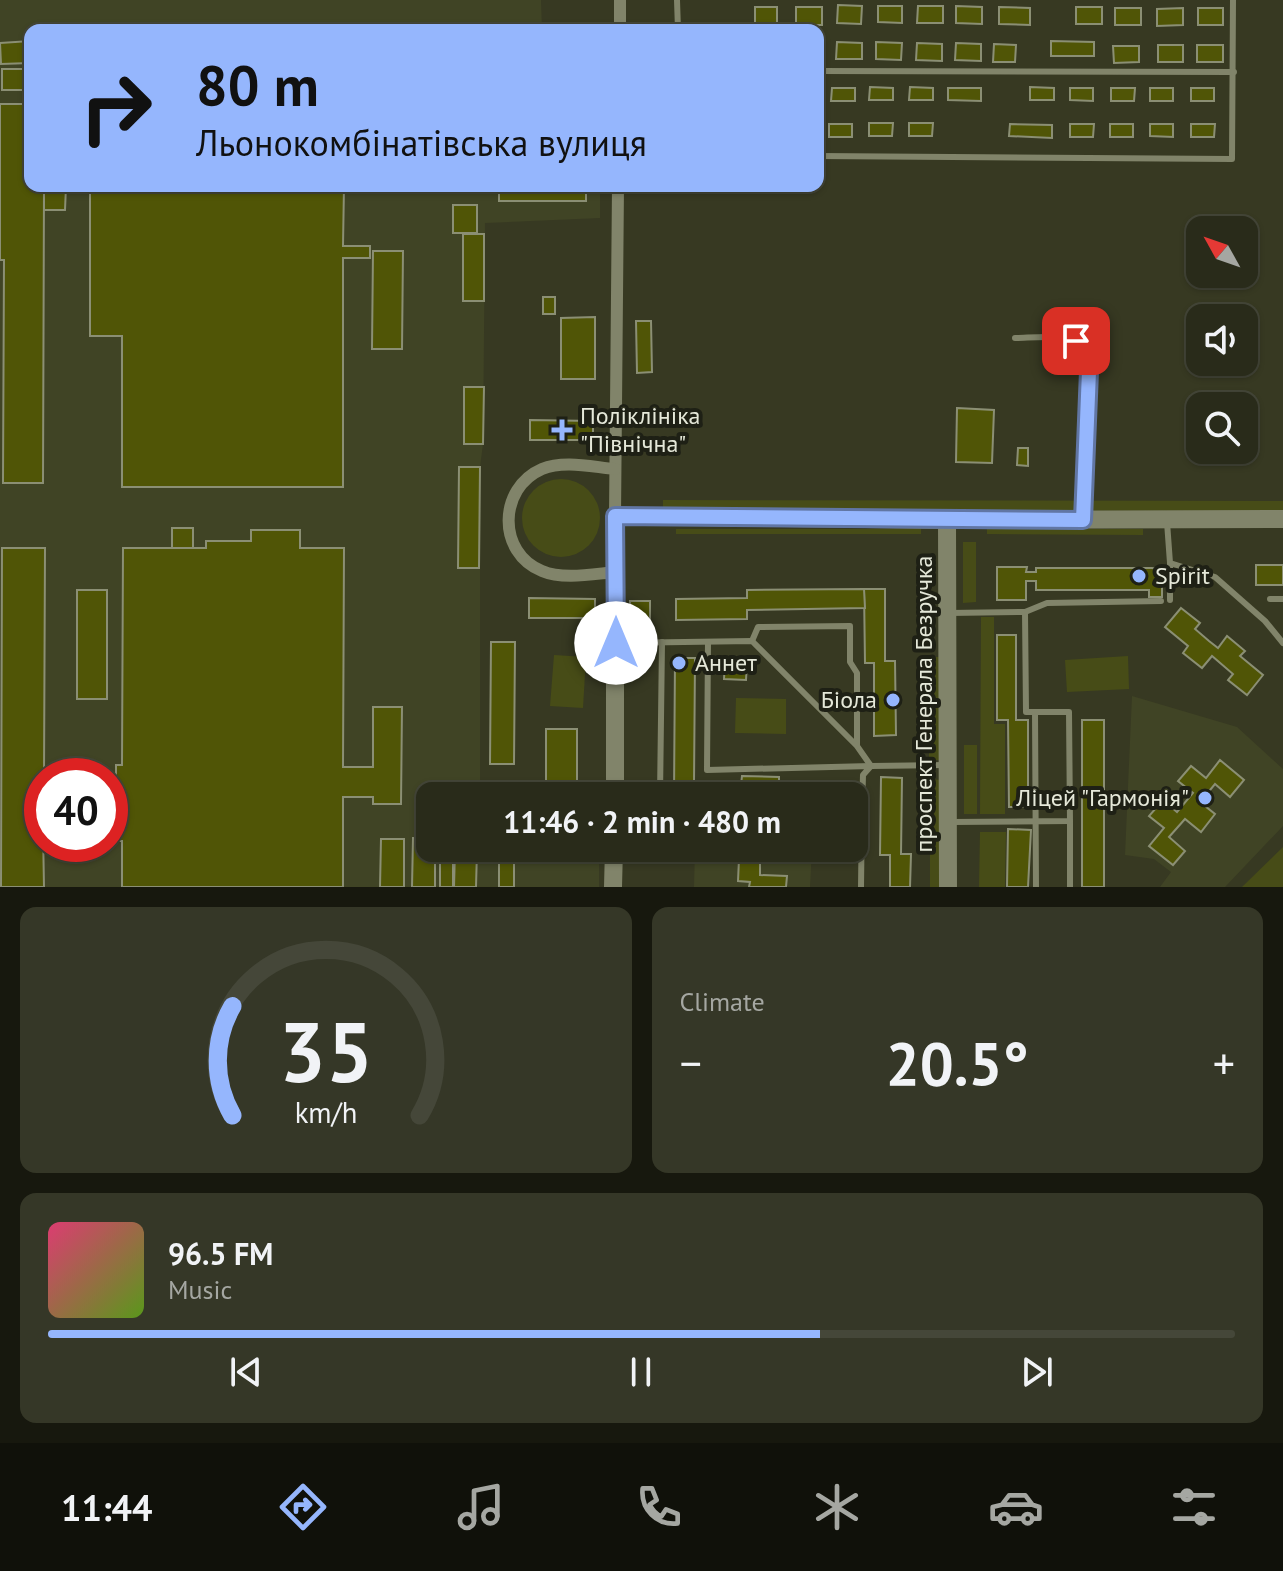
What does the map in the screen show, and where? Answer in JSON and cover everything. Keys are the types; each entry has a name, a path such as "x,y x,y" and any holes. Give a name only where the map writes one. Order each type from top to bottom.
{"main road":[{"path":"615,782 615,516 947,520 1283,519"},
{"name":"проспект Генерала Безручка","path":"947,520 948,887"},
{"path":"613,887 614,862"}],"street":[{"path":"620,0 620,24"},
{"path":"615,516 618,192"},
{"path":"615,469 565,465 538,471 517,491 508,518 510,537 519,554 541,571 560,575 615,572"}],"lane":[{"path":"677,0 678,24"},
{"path":"824,156 1232,159 1233,0"},
{"path":"824,71 1234,72"},
{"path":"1015,338 1076,341 1085,349 1089,371 1083,520"},
{"path":"1167,520 1170,600"},
{"path":"1170,563 1215,577 1265,621 1283,643"},
{"path":"1270,599 1283,599"},
{"path":"948,613 1025,612 1047,603 1161,601"},
{"path":"1025,612 1026,712 1069,712 1070,887"},
{"path":"752,641 758,627 850,626 850,662 857,673 857,746"},
{"path":"616,643 752,641 857,746 871,766"},
{"path":"660,782 662,642"},
{"path":"708,642 707,770 948,765"},
{"path":"1035,712 1036,887"},
{"path":"863,782 863,775 871,766"},
{"path":"948,822 1070,821"},
{"path":"861,862 861,887"}],"shaded area":[{"path":"0,0 541,0 542,24 24,24 24,192 600,192 600,218 485,223 483,444 480,467 480,782 416,782 416,862 599,862 599,887 0,887"},
{"path":"553,479 569,479 583,485 594,496 600,518 594,540 583,551 569,557 553,557 539,551 528,540 522,526 522,510 528,496 539,485"},
{"path":"663,500 1283,501 1283,511 663,510"},
{"path":"676,529 921,529 921,534 676,534"},
{"path":"987,529 1143,529 1143,535 987,534"},
{"path":"963,542 976,542 976,602 963,603"},
{"path":"981,617 994,617 994,724 1005,724 1005,814 980,814"},
{"path":"554,655 586,657 583,708 550,706"},
{"path":"1128,656 1129,689 1067,692 1065,660"},
{"path":"929,657 940,657 940,760 929,760"},
{"name":"Ліцей \"Гармонія\"","path":"1132,696 1237,727 1283,769 1283,826 1225,887 1160,887 1171,872 1154,859 1125,855"},
{"path":"736,698 786,699 786,734 735,733"},
{"path":"964,745 977,745 977,814 964,814"},
{"path":"930,779 942,780 941,887 930,887"},
{"path":"980,832 1006,832 1005,887 979,887"},
{"path":"1283,847 1283,887 1242,887"},
{"path":"695,862 811,862 810,887 694,887"}],"building":[{"path":"838,5 862,6 861,24 837,23"},
{"path":"878,6 902,6 902,23 878,22"},
{"path":"918,6 943,6 943,23 917,23"},
{"path":"956,6 982,7 982,24 956,23"},
{"path":"755,7 777,7 777,24 755,24"},
{"path":"796,7 822,7 822,24 796,24"},
{"path":"999,7 1030,8 1030,25 999,24"},
{"path":"1076,7 1102,7 1102,24 1076,24"},
{"path":"1115,8 1141,8 1141,25 1115,25"},
{"path":"1183,8 1183,25 1157,26 1157,9"},
{"path":"1198,8 1223,8 1223,25 1198,25"},
{"path":"24,41 24,63 1,64 0,43"},
{"path":"1051,41 1094,42 1094,56 1051,56"},
{"path":"837,42 862,43 862,59 836,59"},
{"path":"876,42 902,43 901,60 876,59"},
{"path":"917,43 942,44 942,61 916,60"},
{"path":"956,43 981,44 981,61 955,60"},
{"path":"994,44 1016,45 1015,62 993,62"},
{"path":"1158,45 1183,45 1183,62 1158,62"},
{"path":"1197,45 1223,45 1223,62 1197,62"},
{"path":"1113,46 1139,46 1139,62 1114,63"},
{"path":"2,69 24,69 24,90 2,90"},
{"path":"870,87 893,88 893,100 869,100"},
{"path":"910,87 933,88 933,100 909,100"},
{"path":"1030,87 1054,88 1054,100 1030,100"},
{"path":"832,88 855,88 855,101 831,101"},
{"path":"948,88 981,88 981,101 948,100"},
{"path":"1070,88 1093,88 1093,101 1070,100"},
{"path":"1111,88 1135,88 1134,101 1111,101"},
{"path":"1150,88 1173,88 1173,101 1150,101"},
{"path":"1191,88 1214,88 1214,101 1191,101"},
{"path":"0,104 24,104 24,192 44,192 43,483 3,483 4,260 0,260"},
{"path":"869,123 893,123 892,136 869,136"},
{"path":"909,123 933,123 932,136 909,136"},
{"path":"829,124 852,124 852,137 829,137"},
{"path":"1010,124 1052,125 1052,138 1009,136"},
{"path":"1070,124 1094,124 1093,137 1070,137"},
{"path":"1110,124 1133,124 1133,137 1110,137"},
{"path":"1150,124 1173,124 1173,137 1150,136"},
{"path":"1191,124 1215,124 1214,137 1191,137"},
{"path":"44,192 66,192 65,210 44,210"},
{"path":"90,192 344,192 343,246 370,246 370,258 343,258 343,487 122,487 122,336 90,336"},
{"path":"499,192 586,192 586,201 499,201"},
{"path":"453,205 477,205 477,233 453,233"},
{"path":"463,234 484,234 484,301 463,301"},
{"path":"373,251 403,251 402,349 372,349"},
{"path":"543,297 555,297 555,314 543,314"},
{"path":"595,317 595,379 561,379 561,318"},
{"path":"636,321 651,321 652,372 637,373"},
{"path":"464,387 484,387 483,444 464,444"},
{"path":"957,408 994,410 992,463 956,462"},
{"name":"Поліклініка \"Північна\"","path":"530,420 593,421 593,440 530,440"},
{"path":"1018,448 1028,448 1028,466 1017,465"},
{"path":"459,467 480,467 479,568 458,568"},
{"path":"172,528 193,528 193,548 172,548"},
{"path":"251,530 300,530 300,548 344,548 343,767 373,767 373,707 402,707 401,804 373,804 373,797 343,797 343,887 122,887 122,862 128,862 128,758 122,758 123,548 206,548 206,541 251,541"},
{"path":"2,548 45,548 44,758 24,758 24,862 44,862 44,887 1,887"},
{"path":"1256,565 1283,565 1283,585 1256,585"},
{"path":"997,567 1027,567 1026,572 1036,572 1036,568 1152,568 1162,570 1162,597 1149,597 1149,590 1036,590 1036,581 1026,581 1026,600 997,600"},
{"path":"864,589 885,589 885,661 895,661 896,735 874,736 874,663 865,663"},
{"path":"864,589 865,608 747,610 747,619 676,620 676,599 747,598 747,590"},
{"path":"77,590 107,590 107,699 77,699"},
{"path":"529,598 595,599 595,618 529,618"},
{"path":"630,601 650,601 650,631 631,632"},
{"path":"1181,608 1200,623 1195,629 1218,648 1227,636 1245,651 1240,656 1263,675 1247,695 1228,680 1233,674 1212,656 1202,668 1183,653 1188,646 1165,627"},
{"path":"997,635 1016,635 1016,720 1028,720 1028,807 1009,807 1008,720 997,720"},
{"path":"491,642 515,642 514,764 490,764"},
{"path":"675,658 695,658 694,782 674,782"},
{"path":"725,661 747,662 746,680 724,679"},
{"path":"1082,720 1104,720 1104,887 1082,887"},
{"path":"546,729 577,729 577,782 546,782"},
{"path":"1220,760 1244,780 1230,797 1215,784 1200,802 1215,814 1201,832 1185,819 1169,837 1185,851 1173,865 1149,846 1164,828 1149,816 1163,800 1177,812 1193,793 1178,781 1191,766 1206,778"},
{"path":"742,776 779,777 779,782 741,782"},
{"path":"881,777 902,778 901,854 911,854 910,887 890,887 890,855 880,855"},
{"path":"1008,829 1031,830 1028,887 1007,887"},
{"path":"413,838 416,838 416,862 435,862 435,887 412,887"},
{"path":"381,839 404,839 404,887 380,887"},
{"path":"440,862 453,862 453,887 440,887"},
{"path":"455,862 477,862 476,887 454,887"},
{"path":"499,862 514,862 514,887 499,887"},
{"path":"739,862 760,862 760,875 787,876 786,887 749,887 750,882 738,881"}],"place":[{"name":"Поліклініка \"Північна\"","path":"562,430"},
{"name":"Spirit","path":"1139,576"},
{"name":"Аннет","path":"679,663"},
{"name":"Біола","path":"893,700"},
{"name":"Ліцей \"Гармонія\"","path":"1205,798"}],"route":[{"path":"616,643 615,516 1083,520 1089,371 1085,349 1076,341"}]}
